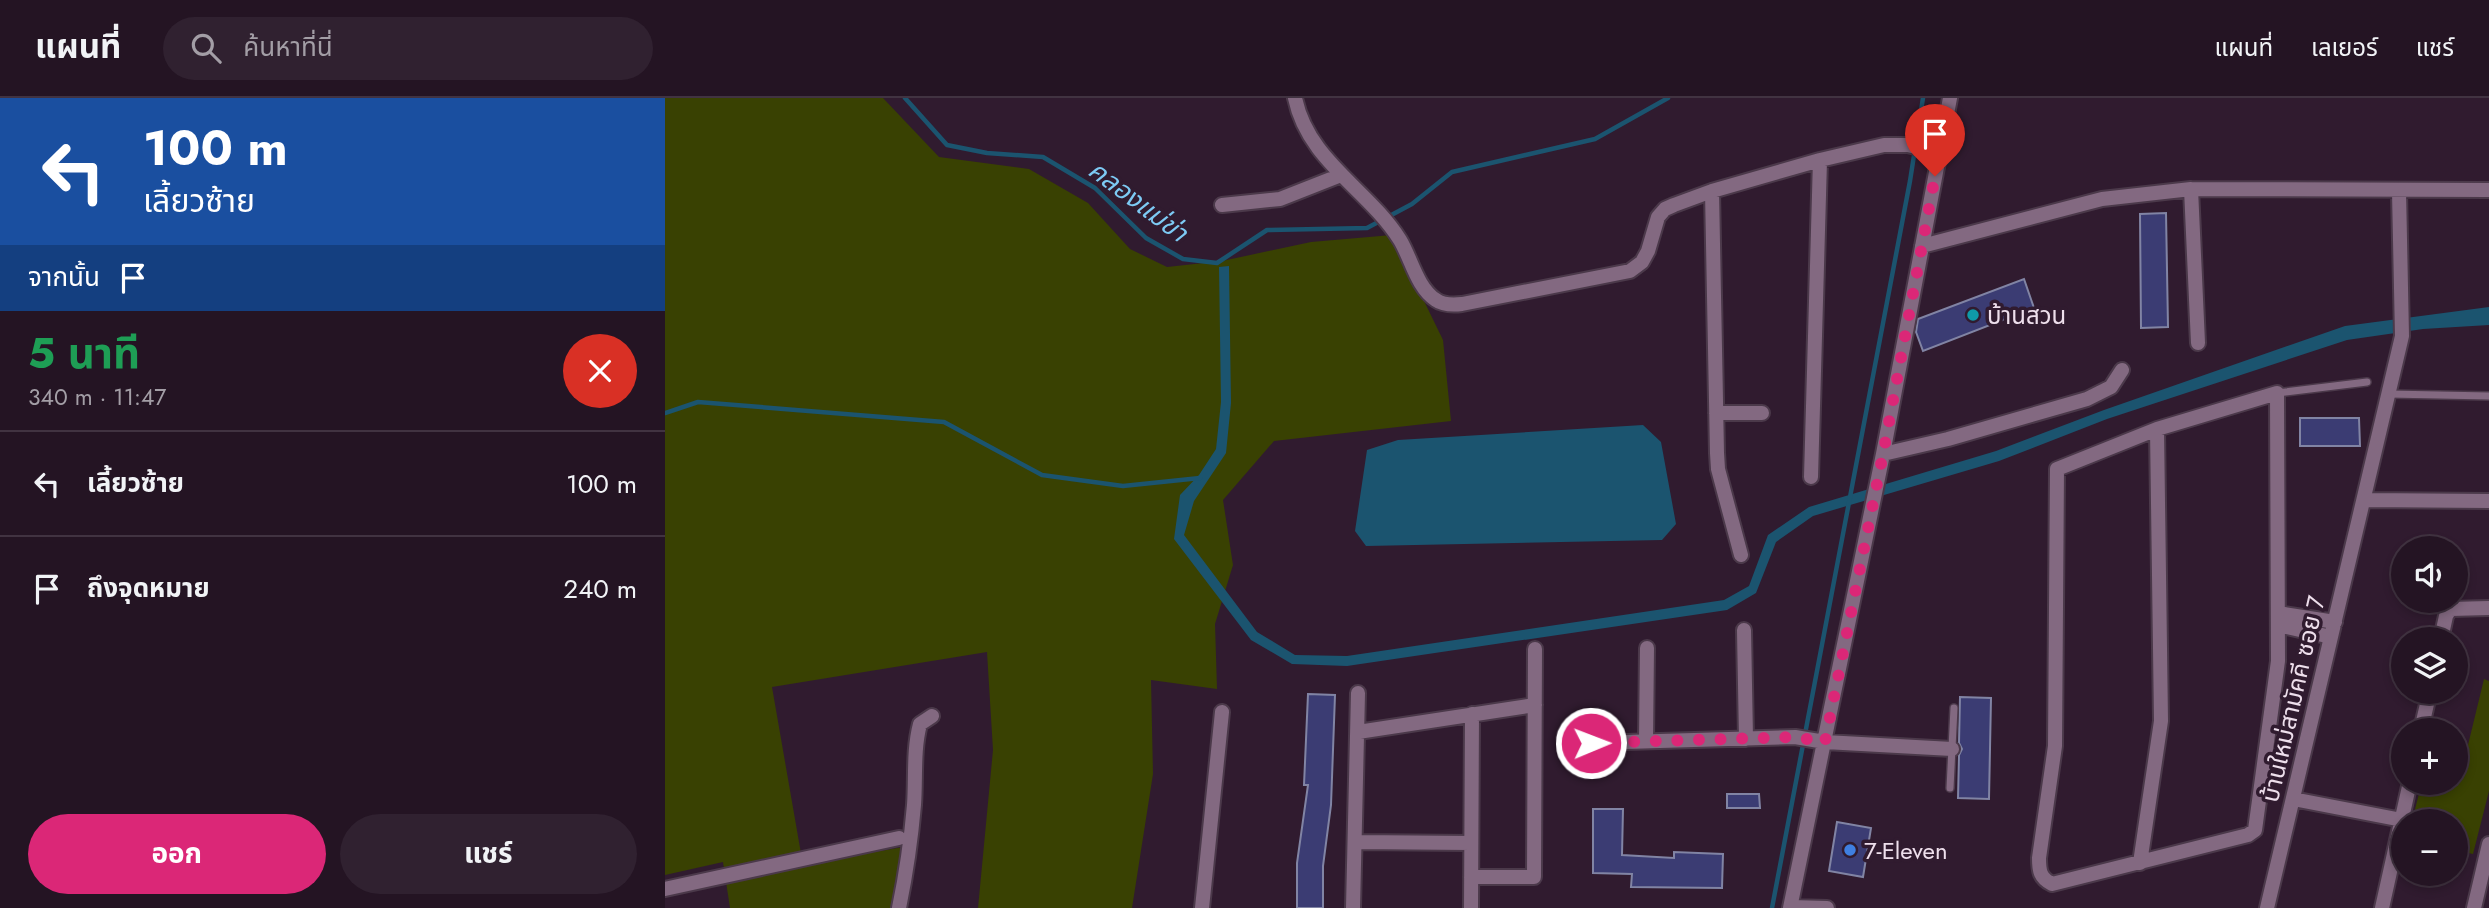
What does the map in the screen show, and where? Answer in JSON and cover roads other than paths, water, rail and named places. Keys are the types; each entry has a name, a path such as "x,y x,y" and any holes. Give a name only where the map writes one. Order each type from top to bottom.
{"street":[{"path":"1296,98 1305,128 1315,146 1341,175 1372,203 1400,240 1426,290 1436,301 1449,305 1630,271 1642,262 1649,251 1658,217 1665,209 1712,191 1884,145 1908,145 1939,153"},
{"path":"1827,908 1791,907 1879,475 1950,98"},
{"path":"1811,477 1820,160"},
{"path":"1222,205 1280,199 1341,175"},
{"path":"1922,246 2102,199 2191,189 2489,190"},
{"path":"2191,189 2198,343"},
{"path":"1712,191 1718,469 1741,555"},
{"name":"บ้านใหม่สามัคคี ซอย 7","path":"2267,908 2402,336 2399,191"},
{"path":"1883,454 1948,439 2087,399 2111,387 2122,370"},
{"path":"2277,393 2279,661 2255,830 2248,835 2052,884 2043,880 2039,871 2055,746 2057,469 2157,429 2277,393"},
{"path":"1716,413 1762,413"},
{"path":"2140,863 2161,721 2157,429"},
{"path":"2364,500 2489,501"},
{"path":"2444,627 2451,609 2489,608"},
{"path":"2278,619 2333,629"},
{"path":"1744,630 1746,739"},
{"path":"1646,741 1647,648"},
{"path":"1471,877 1534,877 1535,649"},
{"path":"1353,908 1358,693"},
{"path":"1357,732 1535,705"},
{"path":"1202,908 1222,712"},
{"path":"1471,908 1472,714"},
{"path":"899,908 908,866 916,741 920,724 932,716"},
{"path":"1591,743 1795,737 1825,742 1952,749"},
{"path":"2293,799 2391,818"},
{"path":"665,889 899,838"},
{"path":"1355,842 1471,843"},
{"path":"2474,908 2489,844"},
{"path":"2382,908 2391,868"}],"lane":[{"path":"2277,393 2367,382"},
{"path":"2389,394 2489,396"},
{"path":"1950,788 1954,708"}],"water":[{"path":"1229,266 1231,403 1226,453 1194,501 1184,535 1257,632 1295,655 1347,656 1724,600 1749,586 1768,535 1809,507 1996,451 2104,410 2345,326 2489,307 2489,325 2423,329 2347,340 2107,419 1999,461 1813,516 1776,542 1756,593 1727,610 1347,666 1292,664 1251,640 1174,539 1180,495 1199,475 1216,449 1221,402 1219,267"},
{"path":"1643,425 1661,442 1676,524 1662,540 1366,546 1355,531 1367,450 1398,440"}],"waterway":[{"name":"คลองแม่ข่า","path":"905,98 947,145 987,153 1043,157 1095,188 1146,238 1183,259 1217,263 1267,230 1367,228 1412,204 1452,172 1595,139 1668,98"},
{"path":"1772,908 1910,181 1923,98"},
{"path":"665,413 698,402 944,422 1042,475 1123,486 1200,478"}],"place":[{"name":"บ้านสวน","path":"1973,315"},
{"name":"7-Eleven","path":"1850,850"}]}
